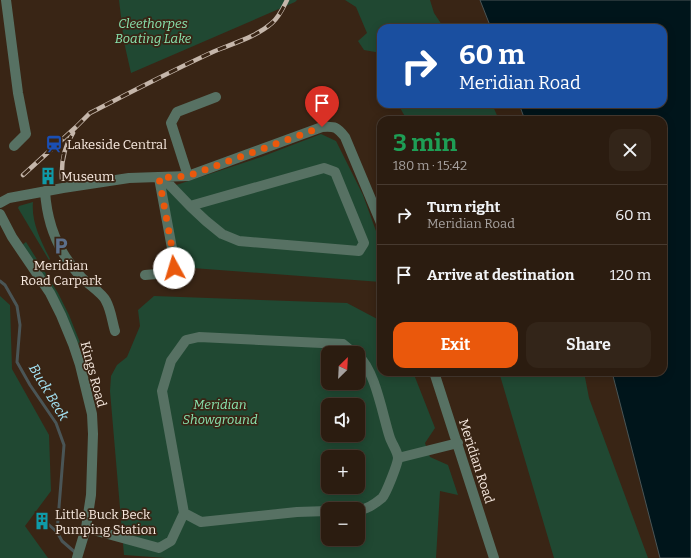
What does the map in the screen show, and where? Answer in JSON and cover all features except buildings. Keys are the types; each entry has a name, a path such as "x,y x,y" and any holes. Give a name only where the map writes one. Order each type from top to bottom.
{"street":[{"path":"6,0 18,93 26,134 14,146"},
{"path":"188,176 171,123 177,112 216,97"},
{"path":"0,203 9,198 45,191 129,178 188,176 322,127 333,126 340,130 345,137 377,213"},
{"path":"161,178 206,222 222,234 239,241 359,251 364,243 335,172 324,168 190,206"},
{"path":"145,275 168,273 174,268 174,259 161,178"},
{"path":"45,191 49,218 55,236 75,271 91,287 103,296 107,302 115,331"},
{"name":"Kings Road","path":"0,214 12,237 50,294 61,315 80,365 92,414 92,495 86,528 78,553"},
{"path":"86,528 159,548 171,541 184,513 162,391 171,360 186,340 199,337 342,344 345,346"},
{"path":"365,365 373,379 390,438 398,458 383,497 365,509"},
{"name":"Meridian Road","path":"435,376 494,558"},
{"path":"398,458 458,443"},
{"path":"184,513 201,522 297,512 321,511"}],"green space":[{"name":"Cleethorpes Boating Lake","path":"119,0 297,0 131,73 124,42"},
{"path":"345,0 430,0 434,13 441,24 377,24 377,52 364,50 358,41 367,33 356,7"},
{"path":"400,108 494,108 497,116 405,116"},
{"path":"321,134 336,141 363,195 377,234 377,282 179,267 164,189 261,157"},
{"path":"33,202 35,224 50,259 49,260 18,208 19,206"},
{"path":"26,242 58,293 69,315 85,355 22,245"},
{"path":"0,296 10,305 12,369 49,435 51,491 25,526 48,558 0,558"},
{"name":"Meridian Showground","path":"154,296 347,303 377,319 377,376 415,376 435,428 425,443 430,457 448,465 458,495 440,491 436,558 166,558 124,555 110,391 111,376 117,365 127,357 140,326 138,310"},
{"path":"500,376 585,376 589,398 648,558 554,558"}],"water":[{"path":"480,0 691,0 691,558 660,558 613,376 667,376 667,116 524,116 520,108 667,108 667,24 489,24"}],"waterway":[{"name":"Buck Beck","path":"0,281 5,285 17,306 20,325 17,362 30,385 56,423 64,445 57,532 62,541 77,554"},
{"path":"48,524 57,532"}],"railway":[{"path":"23,175 90,113 152,81 266,28 281,12 287,0"},
{"path":"62,179 64,155 67,144 73,133"}],"place":[{"name":"Lakeside Central","path":"54,144"},
{"name":"Museum","path":"48,176"},
{"name":"Meridian Road Carpark","path":"61,246"},
{"name":"Little Buck Beck Pumping Station","path":"42,521"}],"route":[{"path":"174,268 174,259 159,178 188,176 322,127"}]}
